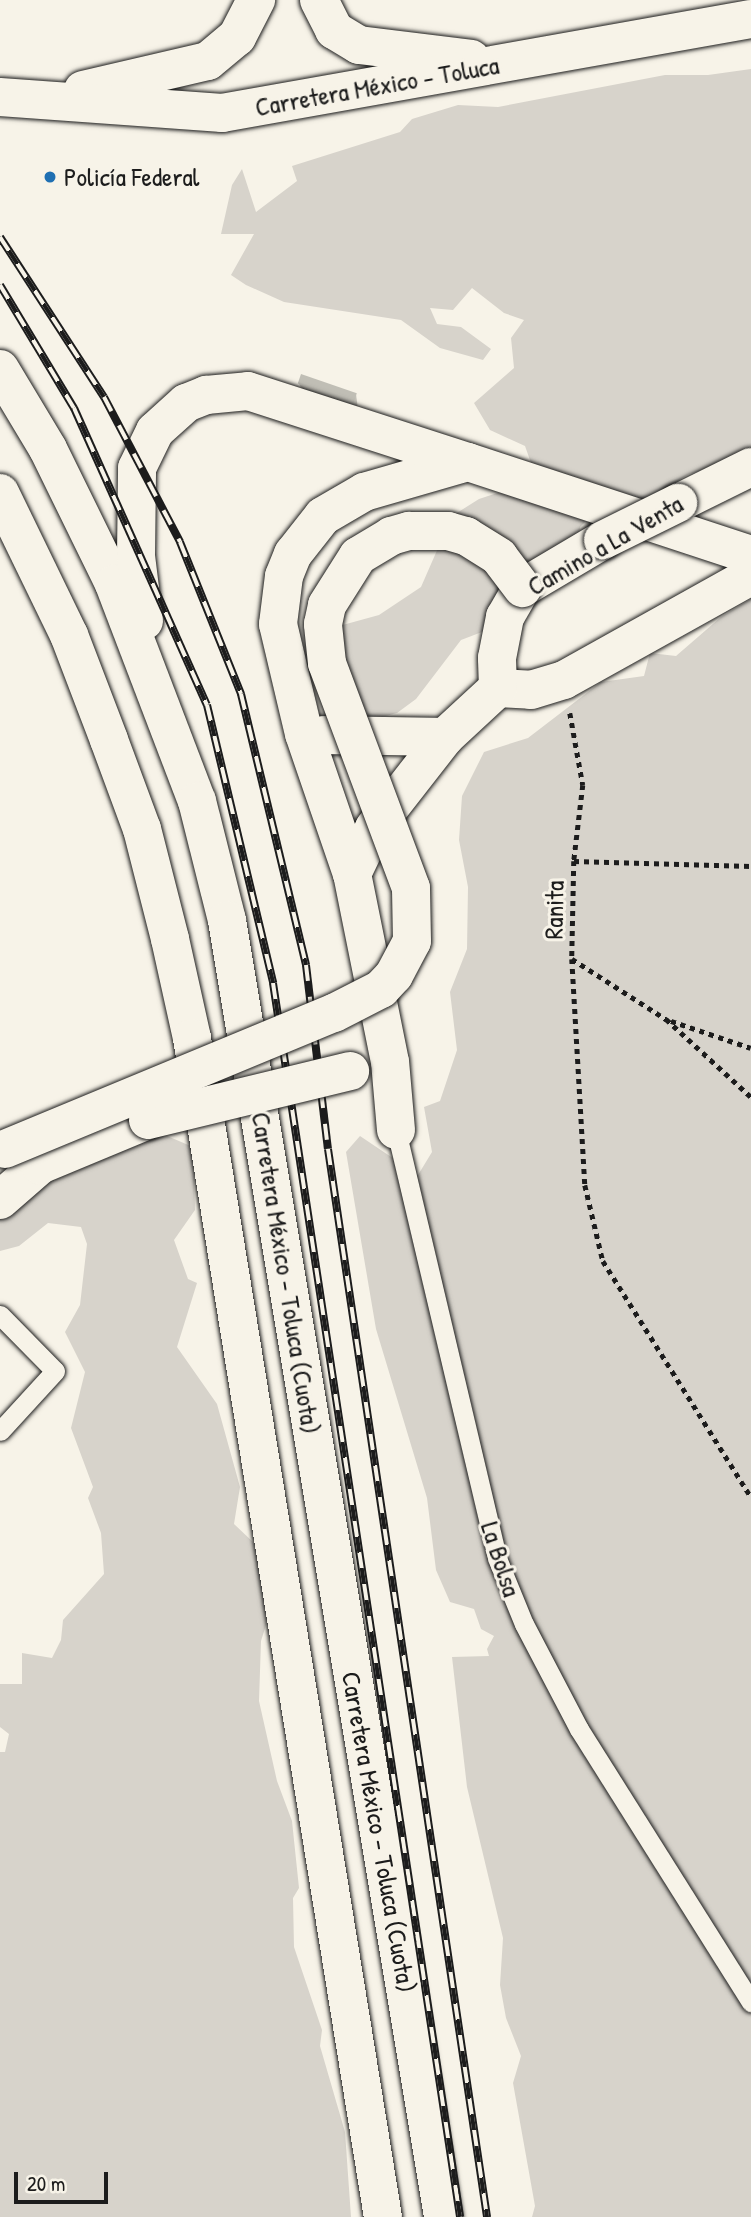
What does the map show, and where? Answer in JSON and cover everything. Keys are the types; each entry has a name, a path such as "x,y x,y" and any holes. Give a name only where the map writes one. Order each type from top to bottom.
{"main road":[{"path":"18,98 208,61 237,37 256,0"},
{"path":"318,0 334,30 359,45 510,63"},
{"name":"Carretera México - Toluca","path":"18,98 222,113 751,19"},
{"name":"Carretera México - Toluca (Cuota)","path":"0,369 95,542 153,682 197,801 227,920 443,2217"},
{"path":"153,682 136,556 133,488 143,448 162,423 186,403 206,395 248,391 751,555"},
{"path":"0,1200 40,1165 148,1120 390,1062 352,874 304,734 278,624 279,600 293,554 306,534 342,502 429,471 468,463"},
{"name":"Camino a La Venta","path":"498,688 497,657 505,617 522,588 603,540 751,467"},
{"name":"Carretera México - Toluca (Cuota)","path":"0,493 69,635 109,740 142,829 173,952 192,1038 383,2217"},
{"path":"2,1150 334,1013 381,989 394,975 411,941 411,888 327,663 323,624 327,605 358,556 391,536 409,531 447,531 466,536 499,557 522,588"},
{"path":"352,874 374,828 444,737 498,688 531,690 564,680 751,576"},
{"path":"304,734 389,740 444,737"},
{"name":"La Bolsa","path":"390,1062 396,1130"}],"lane":[{"name":"La Bolsa","path":"396,1130 497,1558 524,1624 579,1729 751,2002"},
{"path":"0,1315 55,1371 0,1431"}],"path":[{"name":"Ranita","path":"564,680 583,785 574,861 572,959 666,1019 751,1097"},
{"path":"574,861 751,866"},
{"path":"572,959 585,1185 603,1261 751,1497"},
{"path":"666,1019 751,1048"}],"shaded area":[{"path":"751,69 751,457 689,474 652,496 595,512 580,527 575,565 548,573 499,642 482,632 461,640 416,699 397,713 371,720 352,689 339,626 379,615 421,587 452,516 479,499 537,480 525,446 490,430 474,403 514,368 511,338 524,320 504,313 472,288 453,310 430,308 437,324 461,327 491,349 483,360 440,348 401,320 284,302 246,285 231,275 254,234 221,234 232,185 242,169 256,212 297,181 292,166 400,132 412,119 458,105 498,107 665,75 708,75"},
{"path":"751,599 751,2217 532,2217 535,2206 513,2083 521,2056 506,2018 500,1985 503,1938 467,1787 452,1657 489,1656 487,1649 494,1636 481,1629 474,1609 450,1602 436,1570 427,1498 376,1329 346,1152 360,1136 418,1175 432,1152 424,1107 440,1101 457,1050 450,992 467,949 468,887 459,840 462,796 484,752 528,738 601,682 644,676 650,653 676,656 721,617"},
{"path":"139,1124 193,1147 195,1210 174,1240 188,1279 197,1283 177,1347 217,1404 240,1487 234,1524 253,1542 272,1606 261,1641 259,1701 277,1781 292,1821 299,1888 293,1898 294,1947 322,2030 320,2046 345,2132 351,2217 0,2217 0,1752 5,1752 9,1734 0,1727 0,1684 22,1684 22,1653 52,1658 61,1640 63,1620 104,1574 101,1533 88,1498 93,1487 71,1428 85,1372 65,1332 80,1305 87,1244 81,1227 48,1223 19,1246 0,1251 0,1206"}],"building":[{"path":"301,374 357,393 354,403 298,383"}],"railway":[{"path":"0,237 104,397 180,542 241,694 306,965 328,1149 487,2217"},
{"path":"0,285 74,408 207,705 273,983 460,2217"}],"place":[{"name":"Policía Federal","path":"50,177"}]}
